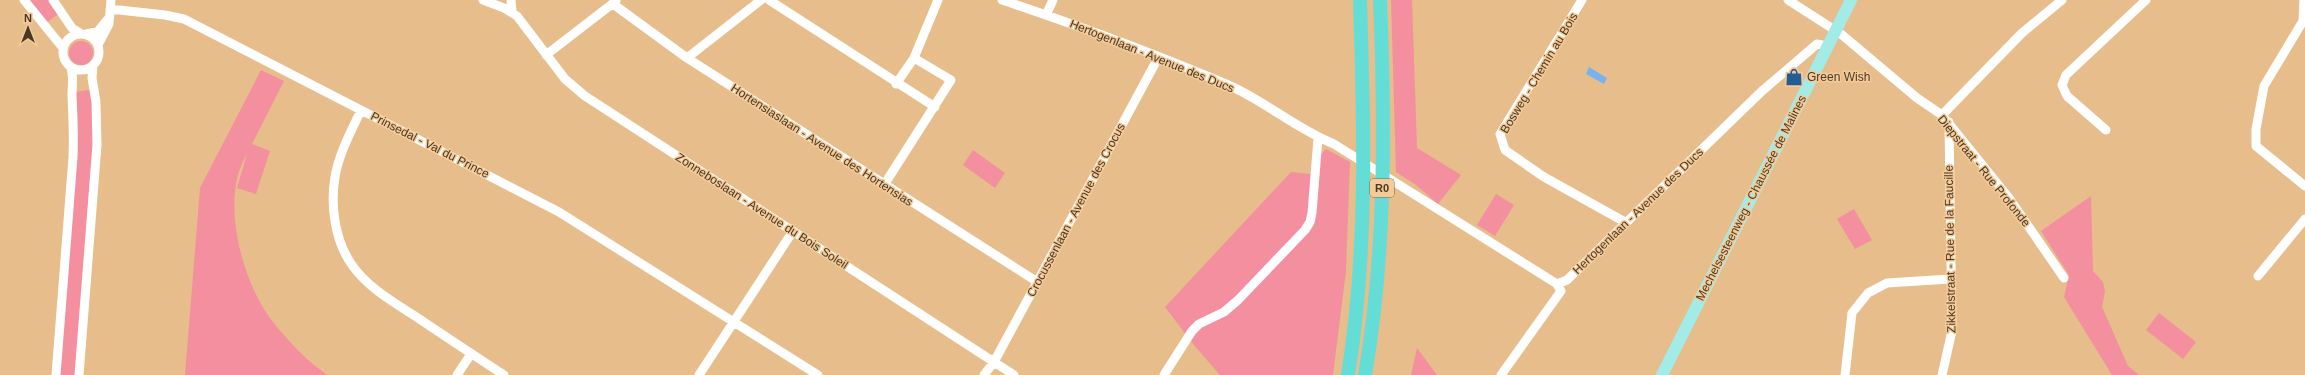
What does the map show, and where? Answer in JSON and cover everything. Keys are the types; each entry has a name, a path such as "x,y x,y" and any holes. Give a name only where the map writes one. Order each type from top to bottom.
{"highway":[{"name":"R0","path":"1348,375 1361,254 1365,176 1360,0"},
{"name":"R0","path":"1366,375 1374,324 1380,236 1380,0"}],"main road":[{"name":"Mechelsesteenweg - Chaussée de Malines","path":"1662,375 1851,0"}],"street":[{"path":"24,0 63,48 65,61 71,68 74,81 72,98 75,130 56,375"},
{"path":"53,0 72,28 91,37 98,46 99,55 93,66 92,78 96,102 97,145 79,375"},
{"path":"483,0 512,12 511,0"},
{"path":"687,58 761,0"},
{"path":"769,0 896,84 935,107"},
{"path":"896,84 914,58 938,0"},
{"name":"Hertogenlaan - Avenue des Ducs","path":"1002,0 1046,15 1227,84 1281,114 1318,138 1334,144 1416,197 1557,284 1567,280 1789,67 1817,44 1827,46"},
{"path":"1046,15 1053,0"},
{"name":"Bosweg - Chemin au Bois","path":"1582,0 1500,134 1505,150 1544,177 1626,222"},
{"name":"Diepstraat - Rue Profonde","path":"1788,0 1835,30 1917,98 1942,115 1949,122 2009,198 2064,278"},
{"path":"1942,115 2022,33 2062,0"},
{"path":"2106,130 2067,96 2062,85 2066,75 2146,0"},
{"path":"2304,0 2304,22 2264,86 2256,129 2256,146 2305,186"},
{"path":"546,55 615,2"},
{"name":"Hortensiaslaan - Avenue des Hortensias","path":"615,2 687,58 1036,282"},
{"path":"63,48 67,40 102,28 111,5"},
{"path":"98,46 109,24 111,5"},
{"name":"Prinsedal - Val du Prince","path":"111,5 184,20 577,222 818,375"},
{"name":"Zonneboslaan - Avenue du Bois Soleil","path":"512,12 527,28 565,80 580,92 1014,375"},
{"path":"884,185 951,80 914,58"},
{"name":"Crocussenlaan - Avenue des Crocus","path":"984,375 994,362 1158,58"},
{"path":"71,68 82,70 93,66"},
{"path":"361,110 340,157 335,178 333,204 335,222 352,265 376,289 504,375"},
{"name":"Zikkelstraat - Rue de la Faucille","path":"1942,375 1952,335 1950,279 1949,122"},
{"path":"1164,375 1185,342 1200,324 1224,312 1238,300 1305,230 1310,222 1312,213 1318,138"},
{"path":"2258,276 2305,219"},
{"path":"699,375 793,231"},
{"path":"1845,375 1852,312 1868,293 1887,283 1950,279"},
{"path":"1501,375 1561,291 1557,284"},
{"path":"457,375 471,354"}],"shaded area":[{"path":"28,0 50,0 60,13 46,23"},
{"path":"1391,0 1412,0 1417,148 1461,175 1438,204 1416,185 1396,172"},
{"path":"81,41 86,42 92,48 92,58 86,64 81,65 76,64 70,58 69,53 70,48 76,42"},
{"path":"261,70 284,81 252,144 270,151 256,194 237,188 247,154 239,172 235,193 235,216 238,240 252,285 273,322 305,357 327,375 185,375 200,188"},
{"path":"91,91 94,121 76,375 59,375 77,117 76,92"},
{"path":"1326,149 1350,162 1346,271 1333,375 1220,375 1193,344 1165,307 1291,172 1319,175 1321,154"},
{"path":"973,150 1005,173 995,188 963,165"},
{"path":"1496,194 1514,205 1495,236 1477,225"},
{"path":"2091,196 2093,271 2103,282 2105,291 2102,307 2128,366 2139,375 2112,375 2064,297 2069,275 2041,231"},
{"path":"1854,209 1872,240 1855,249 1837,219"},
{"path":"2159,313 2196,342 2183,359 2146,330"},
{"path":"1417,348 1437,375 1411,375"}],"water":[{"path":"1589,67 1607,78 1604,84 1586,74"}],"place":[{"name":"Green Wish","path":"1794,77"}]}
